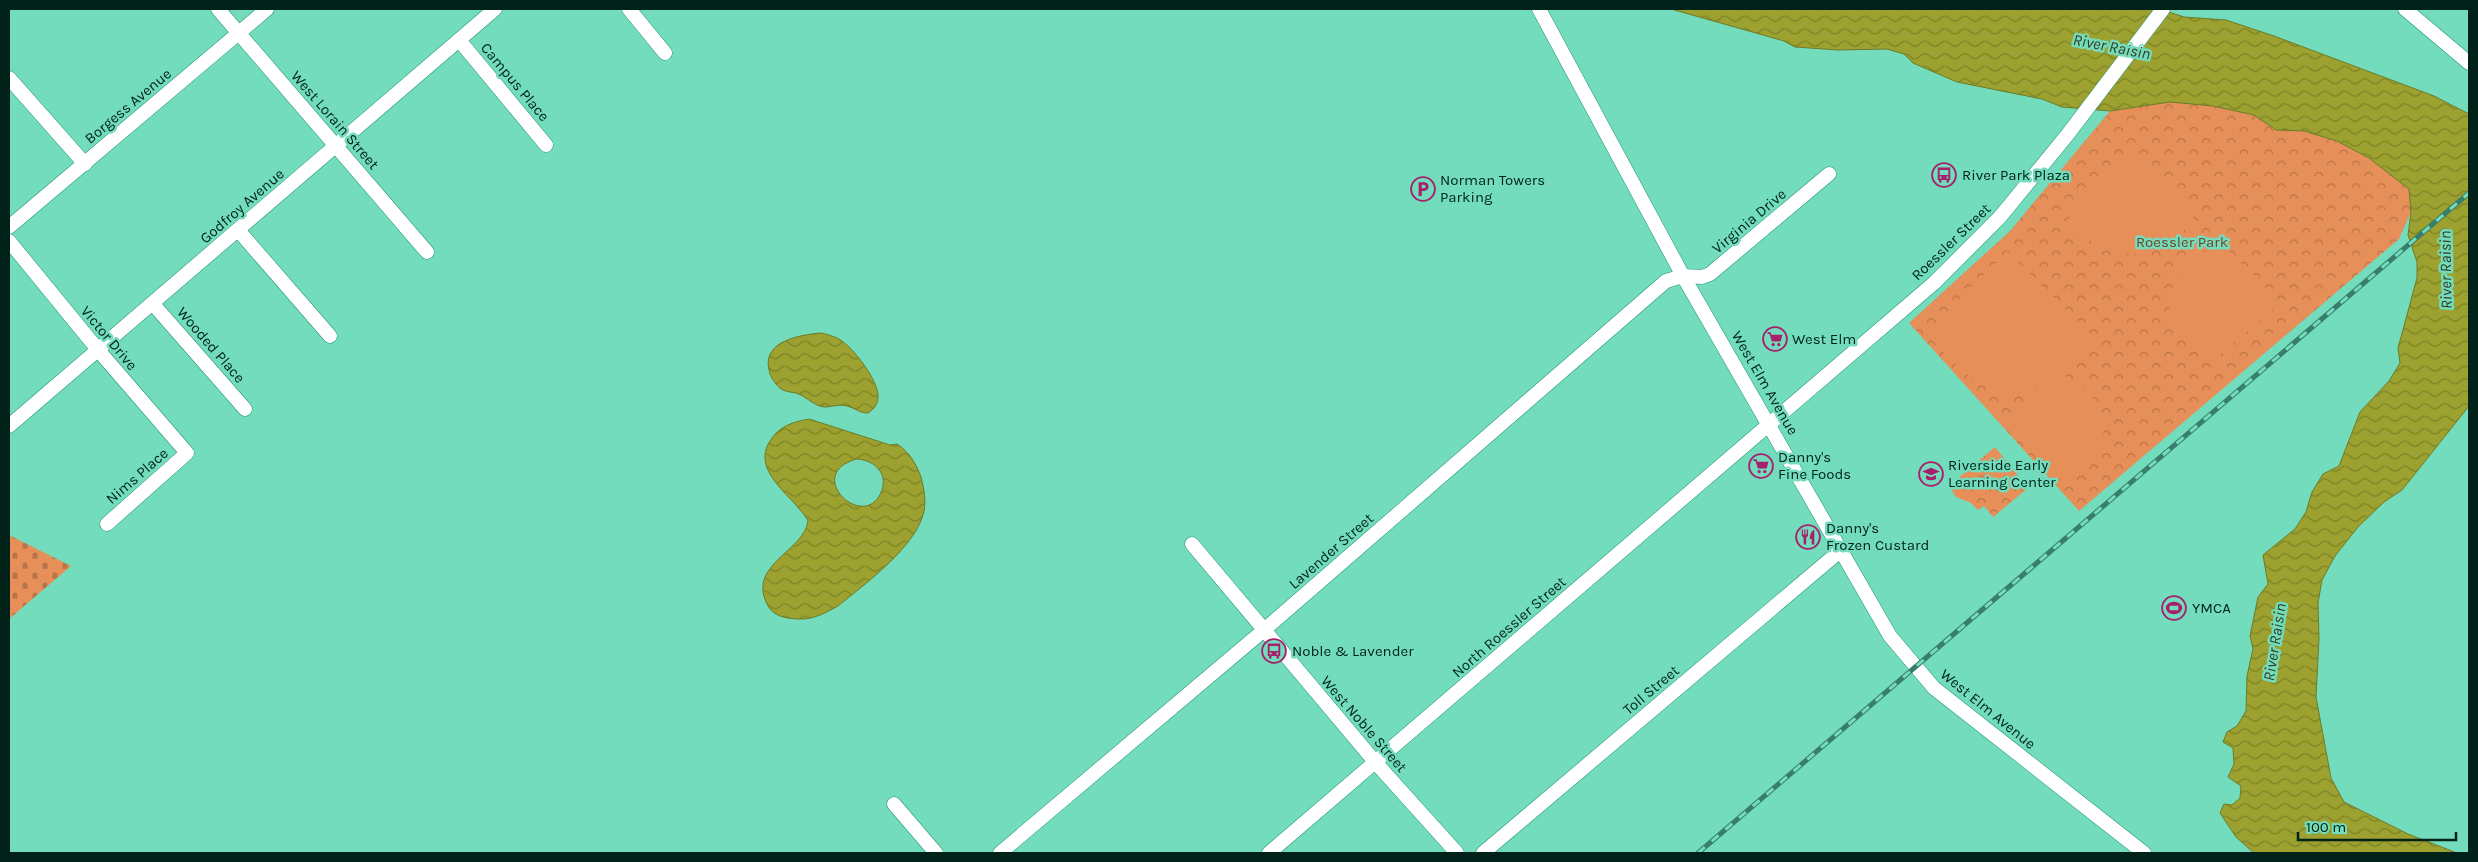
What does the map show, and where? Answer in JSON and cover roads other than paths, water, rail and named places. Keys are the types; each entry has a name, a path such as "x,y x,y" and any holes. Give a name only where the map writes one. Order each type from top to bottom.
{"street":[{"name":"West Lorain Street","path":"218,9 427,252"},
{"name":"Borgess Avenue","path":"9,227 267,9"},
{"name":"Godfroy Avenue","path":"9,426 495,9"},
{"path":"629,9 665,52"},
{"name":"West Elm Avenue","path":"1538,9 1683,276 1770,424 1840,551 1890,636 1934,688 2144,853"},
{"name":"Roessler Street","path":"1770,424 1934,283 2000,217 2068,134 2163,9"},
{"path":"2405,9 2469,63"},
{"name":"Campus Place","path":"459,40 546,145"},
{"path":"9,78 85,164"},
{"name":"Virginia Drive","path":"1683,276 1702,277 1710,274 1829,174"},
{"path":"238,230 330,336"},
{"name":"Victor Drive","path":"9,241 98,351 188,453"},
{"name":"Lavender Street","path":"1000,853 1264,630 1666,281 1683,276"},
{"name":"Wooded Place","path":"153,304 245,409"},
{"name":"North Roessler Street","path":"1268,853 1376,763 1770,424"},
{"name":"Nims Place","path":"107,524 188,453"},
{"name":"West Noble Street","path":"1192,544 1376,763 1457,853"},
{"name":"Toll Street","path":"1483,853 1840,551"},
{"path":"894,804 936,853"}],"water":[{"name":"River Raisin","path":"1671,9 2160,9 2184,17 2226,20 2274,36 2434,96 2469,114 2469,406 2402,490 2384,502 2358,527 2335,556 2322,580 2318,603 2319,639 2316,697 2331,778 2344,802 2408,834 2457,853 2254,853 2236,837 2220,813 2224,804 2232,805 2240,798 2241,786 2228,777 2234,764 2233,748 2223,742 2227,732 2237,726 2246,711 2247,676 2253,649 2250,636 2258,597 2268,584 2263,555 2295,529 2306,512 2312,492 2323,474 2339,466 2360,412 2389,381 2400,363 2398,348 2417,278 2417,262 2408,235 2411,212 2409,189 2369,158 2337,141 2304,131 2276,130 2254,115 2213,106 2170,102 2110,111 2062,107 2042,99 1957,82 1913,63 1904,54 1887,49 1838,50 1795,47 1784,41"},
{"path":"820,333 845,343 870,374 878,397 875,406 868,413 844,405 820,406 800,394 781,389 772,378 768,360 771,352 777,346 793,338"},
{"path":"809,419 890,445 897,444 909,454 919,472 924,491 925,505 918,528 899,553 874,577 838,606 814,617 798,619 783,617 771,610 766,602 763,589 765,578 771,568 797,541 804,532 808,521 770,474 765,452 770,441 782,428 792,423","holes":["857,459 878,468 883,478 882,490 874,502 863,506 852,504 842,497 836,487 835,476 841,466"]}],"railway":[{"path":"1698,853 2469,193"}],"place":[{"name":"River Park Plaza","path":"1944,175"},
{"name":"Norman Towers Parking","path":"1423,189"},
{"name":"West Elm","path":"1775,339"},
{"name":"Danny's Fine Foods","path":"1761,466"},
{"name":"Riverside Early Learning Center","path":"1931,474"},
{"name":"Danny's Frozen Custard","path":"1808,537"},
{"name":"YMCA","path":"2174,608"},
{"name":"Noble & Lavender","path":"1274,651"}],"park label":[{"name":"Roessler Park","path":"2182,242"}]}
